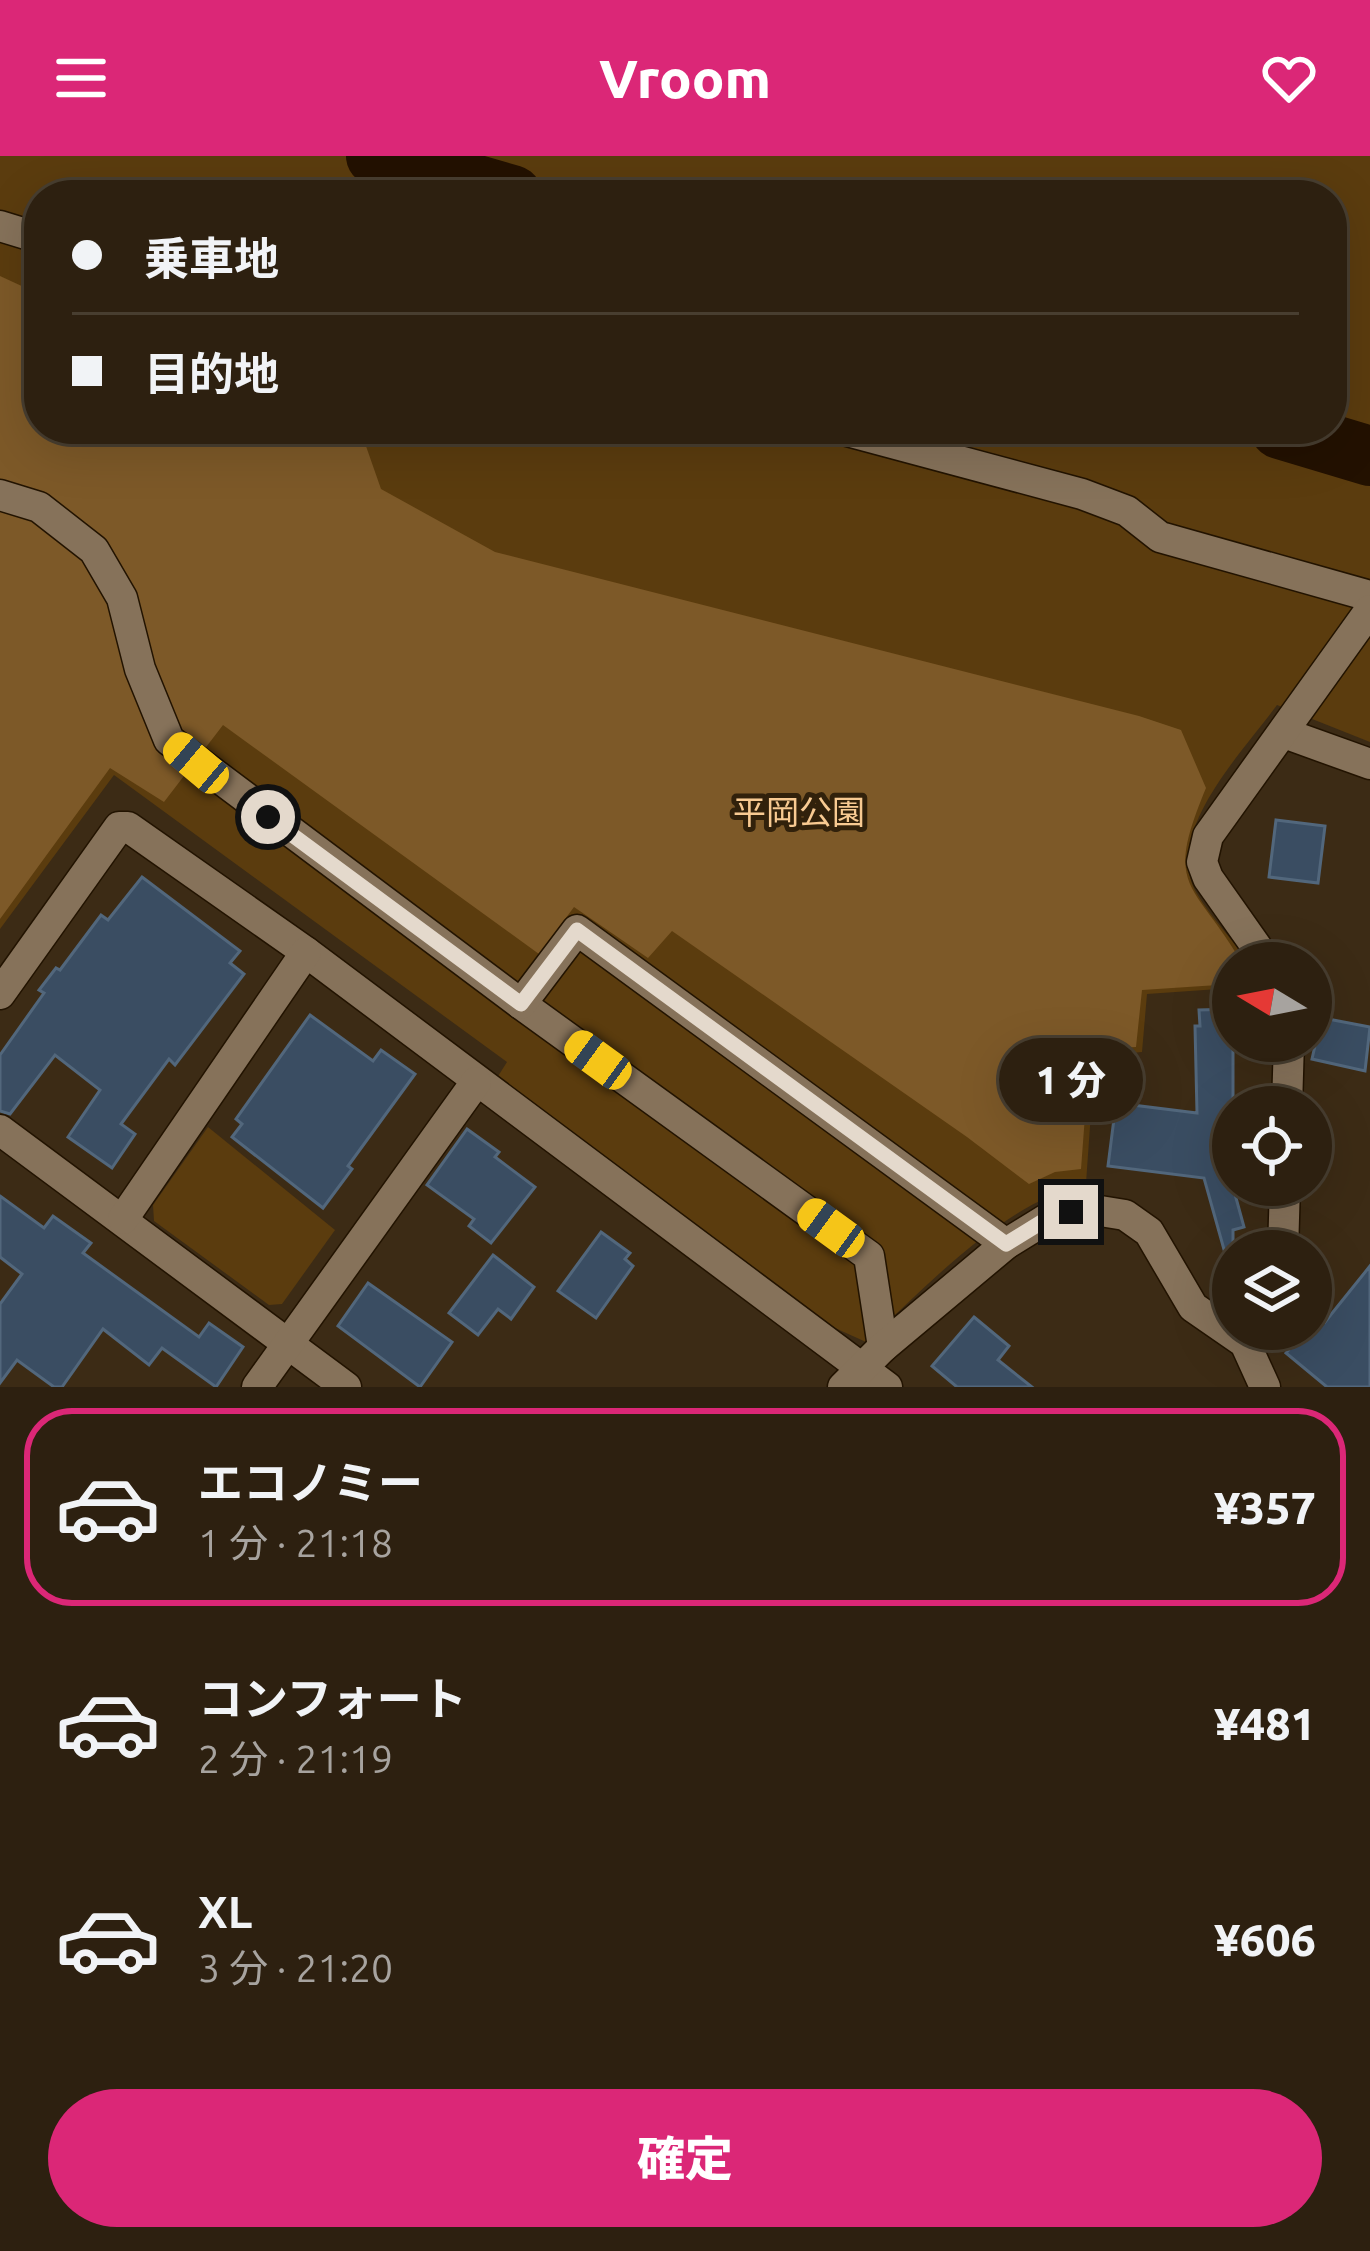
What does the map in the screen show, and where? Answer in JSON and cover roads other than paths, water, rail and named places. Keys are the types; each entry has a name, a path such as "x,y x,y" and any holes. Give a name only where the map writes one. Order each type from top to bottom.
{"street":[{"path":"895,444 1082,494 1127,511 1160,537 1370,596"},
{"path":"0,495 39,507 94,550 122,598 140,669 169,740 521,1004 869,1256 869,1372"},
{"path":"1253,942 1202,862 1208,836 1370,610"},
{"path":"1284,733 1370,764"},
{"path":"0,994 119,826 128,827 306,952 869,1372"},
{"path":"521,1004 577,930 1006,1244"},
{"path":"123,1219 306,952"},
{"path":"257,1387 476,1082"},
{"path":"0,1130 346,1387"},
{"path":"869,1372 1006,1244 1045,1220 1071,1212 1125,1215 1149,1232 1193,1307 1212,1317"},
{"path":"1254,1350 1264,1387"}],"waterway":[{"path":"376,156 460,180"},
{"path":"1330,444 1370,456"}],"park label":[{"name":"平岡公園","path":"799,812"}]}
